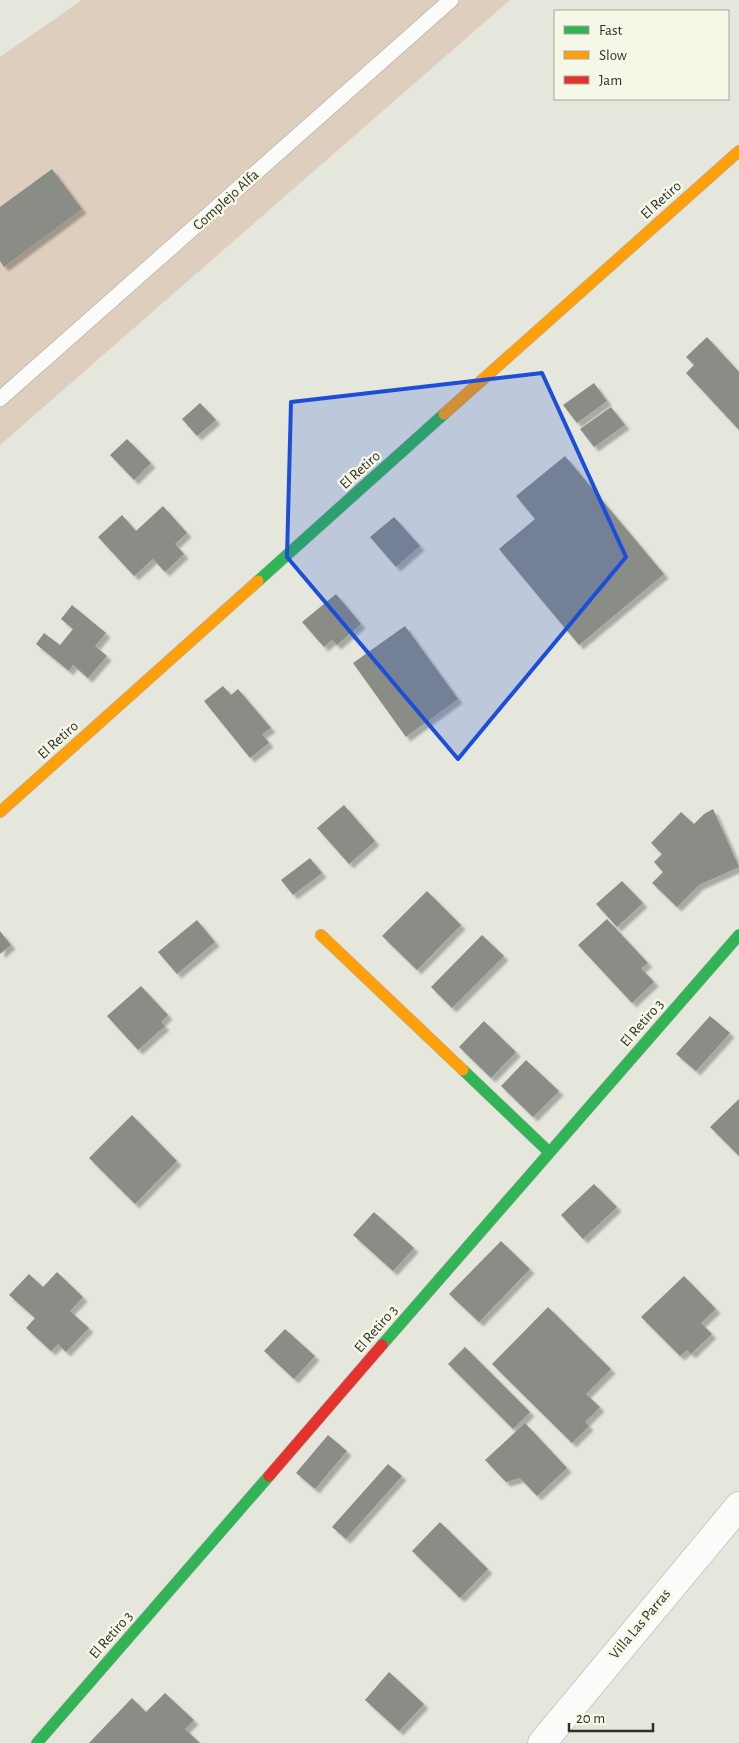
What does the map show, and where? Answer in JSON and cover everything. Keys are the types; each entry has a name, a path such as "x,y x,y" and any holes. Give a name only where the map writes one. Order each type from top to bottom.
{"street":[{"name":"El Retiro","path":"0,812 739,151"},
{"path":"321,935 549,1152"},
{"name":"El Retiro 3","path":"37,1743 739,935"},
{"name":"Villa Las Parras","path":"542,1743 739,1506"}],"lane":[{"name":"Complejo Alfa","path":"0,400 451,0"}],"highlighted area":[{"path":"542,373 626,557 458,759 287,557 291,402"}],"shaded area":[{"path":"82,0 510,0 0,445 0,57"}],"building":[{"path":"52,169 82,209 4,267 0,261 0,207"},
{"path":"707,337 739,372 739,430 686,373 694,365 686,357"},
{"path":"594,383 607,401 577,423 563,405"},
{"path":"200,403 216,420 197,436 182,419"},
{"path":"611,407 625,425 594,447 580,429"},
{"path":"127,439 151,463 134,480 110,455"},
{"path":"565,456 664,574 579,645 499,549 535,519 516,496"},
{"path":"163,506 187,533 175,544 184,554 165,572 153,559 134,576 98,537 122,515 136,531"},
{"path":"394,517 420,546 396,567 370,537"},
{"path":"336,594 361,624 337,645 332,640 324,647 302,622"},
{"path":"72,605 106,633 95,646 107,656 88,678 73,665 69,671 36,644 44,633 60,645 73,629 61,619"},
{"path":"405,626 458,699 406,737 353,663"},
{"path":"223,686 231,695 238,689 271,728 262,734 269,743 250,758 204,701"},
{"path":"344,805 375,841 349,864 317,828"},
{"path":"713,809 739,867 699,885 677,907 652,883 663,872 654,862 662,854 651,843 681,812 694,824 704,814"},
{"path":"310,858 322,873 293,895 281,880"},
{"path":"622,881 643,903 617,927 596,904"},
{"path":"427,891 461,925 417,970 382,936"},
{"path":"607,919 648,963 641,968 654,982 632,1003 578,945"},
{"path":"197,920 215,942 177,974 158,952"},
{"path":"0,931 11,945 0,954"},
{"path":"482,935 504,956 452,1008 431,987"},
{"path":"141,986 168,1015 161,1022 165,1026 138,1050 107,1016"},
{"path":"710,1016 730,1033 696,1071 676,1054"},
{"path":"484,1021 516,1052 491,1078 459,1047"},
{"path":"526,1060 559,1091 533,1117 501,1086"},
{"path":"739,1099 739,1156 710,1127"},
{"path":"132,1115 177,1161 135,1204 89,1158"},
{"path":"594,1184 617,1207 583,1239 561,1215"},
{"path":"374,1212 414,1248 393,1271 353,1235"},
{"path":"501,1241 530,1269 479,1322 449,1294"},
{"path":"57,1272 83,1297 70,1311 89,1328 66,1352 58,1344 51,1351 26,1328 35,1318 9,1295 29,1274 43,1287"},
{"path":"684,1276 716,1309 701,1323 712,1334 691,1354 687,1350 680,1356 641,1317"},
{"path":"548,1307 611,1369 586,1394 600,1407 585,1422 589,1426 572,1443 492,1364"},
{"path":"285,1329 315,1356 294,1379 264,1351"},
{"path":"465,1347 530,1412 513,1429 448,1364"},
{"path":"525,1423 567,1468 537,1496 520,1478 506,1482 485,1460"},
{"path":"328,1435 347,1451 315,1489 296,1473"},
{"path":"388,1464 402,1476 346,1539 332,1527"},
{"path":"440,1522 488,1569 460,1598 412,1551"},
{"path":"389,1672 424,1704 399,1731 365,1700"},
{"path":"165,1693 194,1720 185,1729 200,1743 89,1743 132,1698 146,1712"}],"traffic: fast":[{"path":"258,581 444,414"},
{"path":"382,1345 739,935"},
{"path":"463,1070 549,1152"},
{"path":"37,1743 269,1476"}],"traffic: slow":[{"path":"444,414 739,151"},
{"path":"0,812 258,581"},
{"path":"321,935 463,1070"}],"traffic: jam":[{"path":"269,1476 382,1345"}]}
